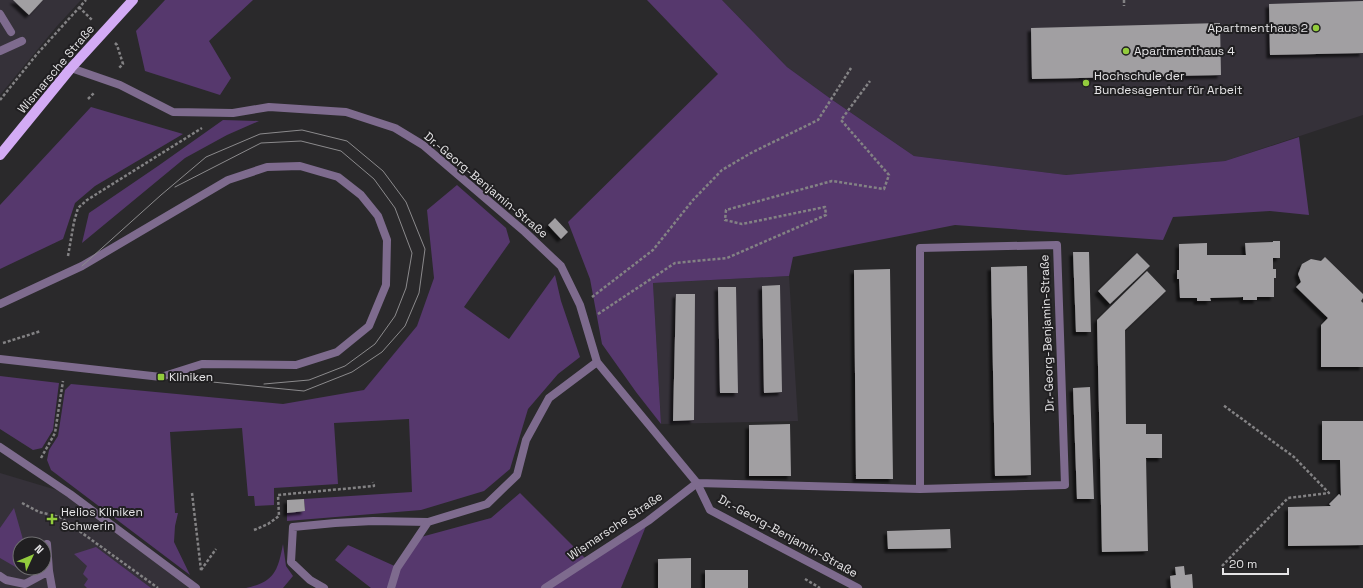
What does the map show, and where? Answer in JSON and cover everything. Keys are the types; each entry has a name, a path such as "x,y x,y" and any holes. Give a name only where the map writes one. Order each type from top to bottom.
{"main road":[{"name":"Wismarsche Straße","path":"0,155 71,68 133,0"}],"street":[{"path":"0,14 11,32"},
{"path":"0,51 22,41"},
{"name":"Dr.-Georg-Benjamin-Straße","path":"71,68 120,85 173,112 233,113 269,108 346,112 395,128 423,145 525,232 561,266 580,305 597,362 697,483 710,510 858,588"},
{"path":"0,304 82,266 228,180 267,167 300,166 338,177 361,195 378,216 387,240 386,285 369,326 337,352 296,365 202,364 161,377 0,359"},
{"name":"Dr.-Georg-Benjamin-Straße","path":"697,483 920,489 1065,485 1056,245 920,248 920,489"},
{"path":"324,588 310,580 291,562 293,527 335,522 428,522 488,504 517,475 526,440 549,398 597,362"},
{"path":"0,447 70,494 193,586"},
{"name":"Wismarsche Straße","path":"545,588 648,521 697,483"},
{"path":"392,588 397,568 428,522"},
{"path":"0,576 6,580 25,584 40,576"},
{"path":"50,576 52,588"}],"path":[{"path":"0,100 37,54 86,0"},
{"path":"1124,0 1124,6"},
{"path":"580,305 653,250 693,200 722,170 751,153 818,120 851,68"},
{"path":"586,322 675,263 727,258 826,215 825,207 742,224 725,220 726,210 832,181 884,189 889,175 841,120 870,81"},
{"path":"67,261 78,208 87,200 197,132 220,113"},
{"path":"0,344 40,331"},
{"path":"39,460 55,433 63,379"},
{"path":"1222,566 1288,498 1329,493 1294,457 1223,404"},
{"path":"254,530 268,524 279,516 278,495 374,486 373,482"},
{"path":"192,492 201,570"},
{"path":"22,503 39,512 60,517 158,588"},
{"path":"193,586 201,570 216,550"}],"shaded area":[{"path":"0,0 81,0 57,26 0,95"},
{"path":"165,0 253,0 209,41 231,78 220,95 145,71 136,31"},
{"path":"647,0 722,0 787,67 914,156 1066,175 1225,161 1299,137 1309,215 1270,211 1173,217 1163,240 955,225 793,257 789,276 653,283 661,424 602,344 590,279 568,222 718,74"},
{"name":"Hochschule der Bundesagentur für Arbeit","path":"722,0 1363,0 1363,115 1225,161 1066,175 914,156 787,67"},
{"path":"91,107 183,134 95,186 75,203 63,239 0,269 0,205"},
{"path":"223,120 259,121 227,135 185,158 82,243 89,213"},
{"path":"457,185 506,228 510,242 464,307 509,339 555,275 561,301 580,357 558,374 528,409 510,469 484,491 421,510 287,521 287,513 305,511 304,499 412,492 409,419 334,423 338,484 274,488 274,505 255,506 254,496 248,496 242,428 170,432 175,513 178,513 174,542 190,575 51,470 47,460 49,450 58,436 65,390 71,384 283,404 364,390 417,326 434,278 427,210"},
{"path":"789,276 798,421 661,424 653,283"},
{"path":"0,376 59,383 53,430 42,448 33,450 0,429"},
{"name":"Helios Kliniken Schwerin","path":"0,473 70,494 196,588 0,588"},
{"path":"520,493 590,563 648,521 621,588 371,588 335,560 348,545 399,568 421,537 491,518"},
{"path":"14,508 22,536 12,536 12,565 0,558 0,528"},
{"path":"283,544 286,566 293,576 283,588 246,588 263,582 274,574"},
{"path":"96,547 151,588 87,588 84,585 88,579 83,574 87,566 74,554"}],"building":[{"path":"13,0 43,0 29,15"},
{"name":"Apartmenthaus 2","path":"1363,1 1363,53 1270,55 1269,4"},
{"name":"Apartmenthaus 4","path":"1220,23 1221,75 1032,79 1031,28"},
{"path":"555,218 568,232 561,239 548,225"},
{"path":"1280,241 1280,258 1273,258 1273,269 1276,269 1276,278 1274,278 1274,297 1257,297 1257,300 1243,300 1243,297 1210,298 1211,301 1197,301 1197,298 1180,298 1179,279 1177,279 1177,270 1179,270 1179,244 1207,243 1207,255 1246,255 1245,243"},
{"path":"1073,252 1089,252 1091,332 1076,332"},
{"path":"1137,253 1150,266 1110,304 1098,291"},
{"path":"1325,257 1363,294 1361,301 1363,303 1363,367 1321,367 1321,325 1328,318 1296,287 1301,282 1298,274 1302,264 1311,259 1321,261"},
{"path":"1027,266 1031,475 995,476 991,267"},
{"path":"890,269 893,479 856,479 854,270"},
{"path":"1147,271 1166,291 1125,330 1126,424 1146,424 1146,434 1162,434 1162,458 1146,458 1148,551 1102,552 1097,320"},
{"path":"780,285 782,392 764,393 762,286"},
{"path":"718,287 736,287 738,393 720,393"},
{"path":"676,294 695,294 694,420 673,421"},
{"path":"1090,387 1094,499 1077,499 1073,388"},
{"path":"1322,421 1363,421 1363,545 1288,546 1288,507 1331,506 1329,504 1339,494 1341,496 1340,460 1322,460"},
{"path":"790,424 791,476 749,476 749,425"},
{"path":"304,499 305,511 287,513 287,500"},
{"path":"950,529 951,548 888,549 887,531"},
{"path":"691,558 691,588 658,588 658,559"},
{"path":"1184,566 1185,575 1192,574 1193,588 1171,588 1170,576 1176,575 1175,567"},
{"path":"705,570 748,570 748,588 705,588"}],"tram line":[{"path":"82,266 206,157 260,134 302,130 347,141 383,171 406,202 425,249 419,293 405,326 382,352 352,372 304,391 161,377"},
{"path":"175,187 261,143 301,141 341,151 374,179 395,208 412,253 406,288 395,316 375,344 345,366 309,380 264,384"}],"place":[{"name":"Apartmenthaus 2","path":"1316,28"},
{"name":"Apartmenthaus 4","path":"1126,51"},
{"name":"Hochschule der Bundesagentur für Arbeit","path":"1086,83"},
{"name":"Kliniken","path":"161,377"},
{"name":"Helios Kliniken Schwerin","path":"52,519"}]}
